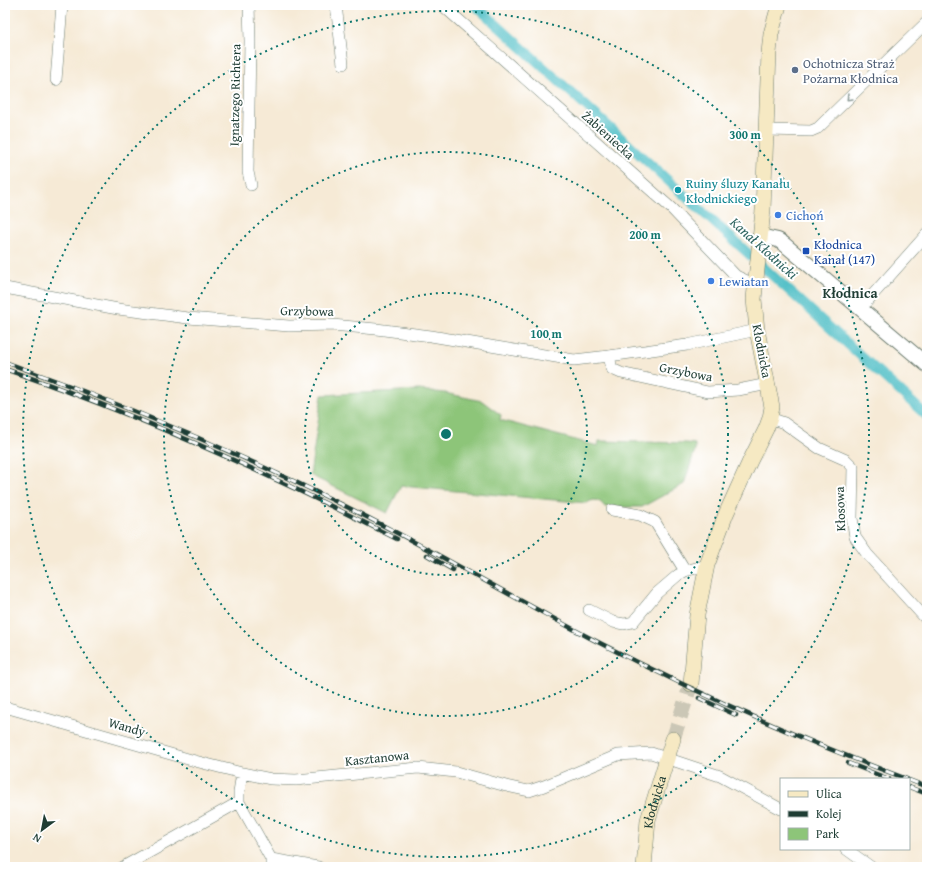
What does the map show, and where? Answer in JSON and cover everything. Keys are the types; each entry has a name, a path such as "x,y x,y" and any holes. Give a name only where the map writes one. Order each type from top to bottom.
{"main road":[{"name":"Kłodnicka","path":"691,684 698,615 707,565 726,514 766,429 772,407 757,330 754,299 763,210 770,46 775,14 779,5"},
{"name":"Kłodnicka","path":"644,867 648,820 673,739"}],"street":[{"path":"56,80 62,5"},
{"name":"Ignatzego Richtera","path":"249,5 250,41 248,172 251,185"},
{"path":"336,5 342,64"},
{"name":"Żabieniecka","path":"442,5 671,208 736,276 749,282 755,279"},
{"path":"766,130 811,131 818,128 927,22"},
{"path":"860,308 927,234"},
{"path":"760,236 778,240 784,244 927,365"},
{"name":"Grzybowa","path":"5,288 118,309 188,318 289,326 332,325 408,332 574,360 687,346 757,330"},
{"name":"Grzybowa","path":"609,356 612,369 621,373 708,392 738,390 768,384"},
{"name":"Kłosowa","path":"770,418 784,423 819,448 846,460 853,467 852,518 855,537 867,554 927,620"},
{"path":"612,510 640,514 655,522 685,571"},
{"path":"589,610 613,622 624,624 633,622 657,593 678,575 685,571 707,565"},
{"name":"Wandy","path":"5,707 242,774"},
{"name":"Kasztanowa","path":"242,774 270,779 296,780 418,768 438,769 456,772 529,791 618,755 651,753 720,776 780,808"},
{"path":"242,774 239,802 271,863 318,867"},
{"path":"123,867 239,802"},
{"path":"847,850 871,867"}],"green space":[{"path":"419,390 445,393 482,401 501,415 500,420 598,446 599,441 686,443 695,444 695,450 684,484 642,507 605,507 599,501 594,500 587,503 401,486 387,513 310,475 322,395"}],"waterway":[{"name":"Kanał Kłodnicki","path":"475,5 927,416"}],"tunnel":[{"path":"673,739 691,684"}],"railway":[{"path":"5,362 91,394 175,428 259,465 373,520 592,639 669,678 747,714 827,748 904,778"},
{"path":"5,369 105,406 204,447 301,491 397,539"},
{"path":"427,555 453,570"},
{"path":"699,698 736,715"},
{"path":"848,763 886,778"},
{"path":"910,780 927,787"},
{"path":"910,787 927,794"}],"place":[{"name":"Ochotnicza Straż Pożarna Kłodnica","path":"795,70"},
{"name":"Ruiny śluzy Kanału Kłodnickiego","path":"678,190"},
{"name":"Cichoń","path":"778,215"},
{"name":"Kłodnica Kanał (147)","path":"806,251"},
{"name":"Lewiatan","path":"711,281"}],"district":[{"name":"Kłodnica","path":"850,293"}]}
